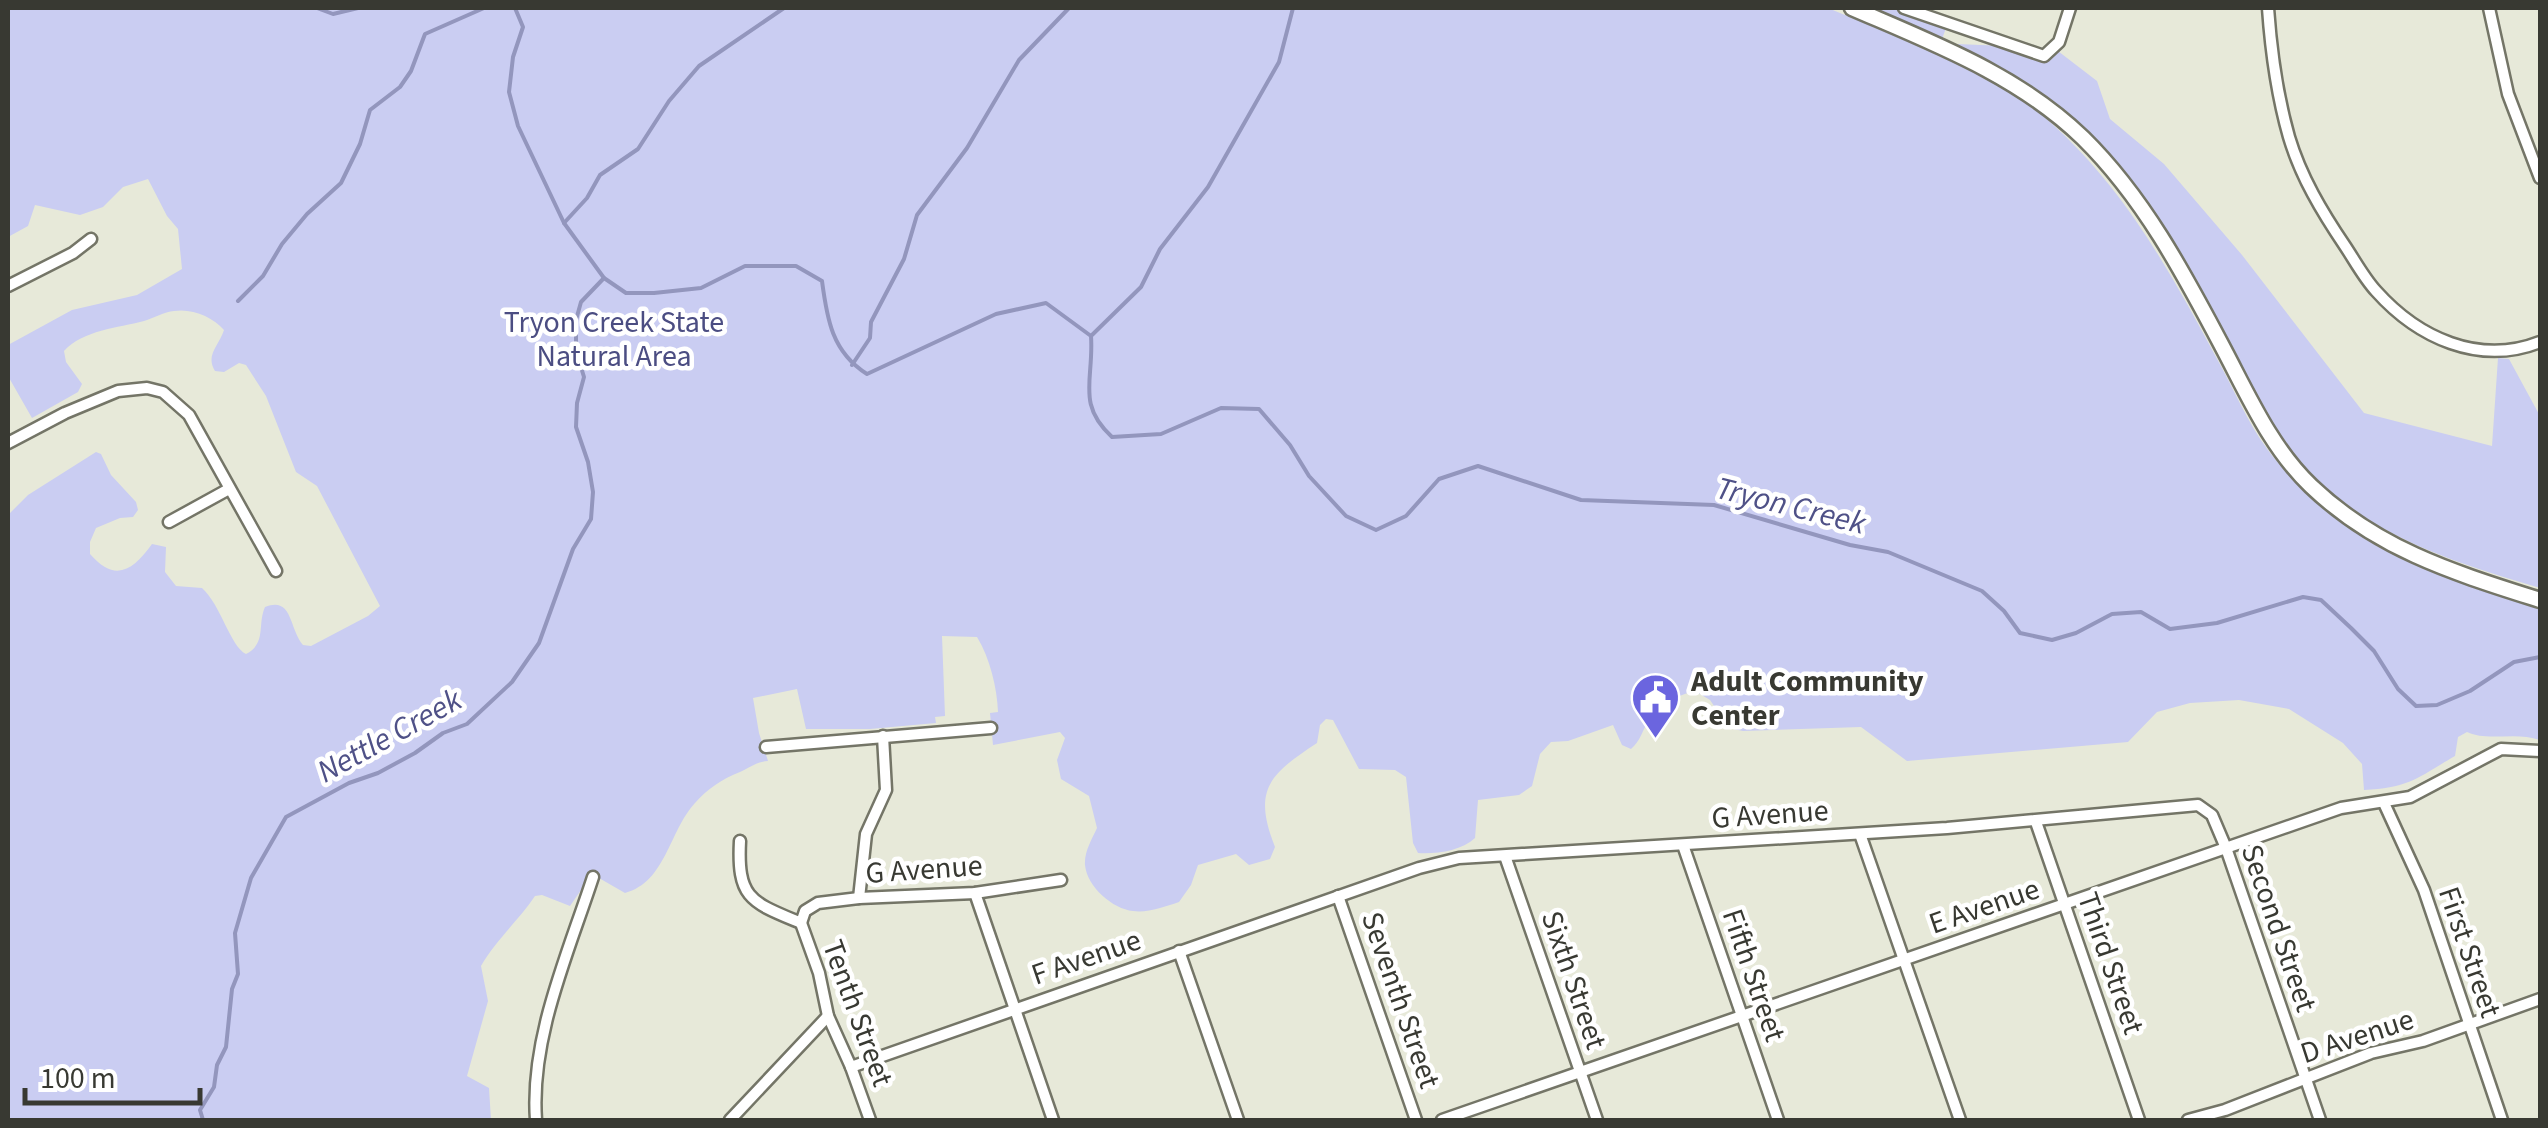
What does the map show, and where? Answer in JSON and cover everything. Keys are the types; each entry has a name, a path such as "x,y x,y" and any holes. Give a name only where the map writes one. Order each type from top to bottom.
{"main road":[{"path":"1852,8 1994,73 2065,121 2085,140 2152,222 2272,439 2295,470 2322,496 2404,553 2540,600"}],"street":[{"path":"1904,8 2040,56 2049,54 2059,42 2070,8"},
{"path":"2268,8 2280,100 2295,154 2321,210 2374,289 2419,328 2459,347 2495,353 2520,350 2540,342"},
{"path":"2489,8 2508,94 2540,178"},
{"path":"8,286 92,239"},
{"path":"8,443 118,391 147,388 175,400 189,415 276,571"},
{"path":"169,522 229,489"},
{"path":"766,747 990,728"},
{"path":"859,898 866,834 886,790 882,736"},
{"name":"E Avenue","path":"1442,1120 2342,808 2384,803 2420,792 2502,750 2540,751"},
{"name":"First Street","path":"2384,803 2424,890 2502,1120"},
{"name":"G Avenue","path":"1338,896 1446,861 2036,822 2198,805 2208,810"},
{"name":"Second Street","path":"2208,810 2226,848 2320,1120"},
{"name":"Third Street","path":"2036,822 2139,1120"},
{"path":"1860,834 1960,1120"},
{"path":"740,841 738,872 751,898 801,923"},
{"name":"Fifth Street","path":"1683,845 1778,1120"},
{"name":"Sixth Street","path":"1505,856 1596,1120"},
{"path":"536,1120 540,1058 549,1014 593,877"},
{"name":"G Avenue","path":"801,923 812,905 859,898 974,894 1061,880"},
{"path":"974,894 1053,1120"},
{"name":"F Avenue","path":"851,1066 1338,896"},
{"name":"Seventh Street","path":"1338,896 1416,1120"},
{"name":"Tenth Street","path":"801,923 819,973 828,1016 870,1120"},
{"path":"1179,951 1238,1120"},
{"name":"D Avenue","path":"2188,1120 2306,1080 2371,1053 2423,1041 2540,999"},
{"path":"730,1120 828,1016"}],"green space":[{"name":"Tryon Creek State Natural Area","path":"8,8 1828,8 1944,56 2000,85 2026,102 2076,148 2101,174 2163,262 2260,439 2317,501 2398,556 2540,606 2540,740 2467,732 2458,737 2455,756 2421,776 2392,787 2364,790 2362,764 2343,743 2289,709 2239,700 2190,703 2157,712 2128,742 1907,761 1861,727 1743,731 1729,728 1710,700 1695,691 1675,698 1657,711 1631,749 1622,745 1613,725 1568,741 1551,742 1540,754 1532,786 1519,795 1478,800 1475,838 1456,849 1418,853 1413,843 1406,777 1395,770 1359,769 1333,720 1326,719 1320,725 1317,743 1287,764 1270,785 1265,811 1275,847 1270,859 1249,865 1236,854 1198,865 1179,902 1139,911 1110,901 1096,889 1087,873 1086,855 1097,828 1089,796 1061,779 1057,760 1065,738 1060,732 993,745 990,713 998,712 992,673 982,645 977,637 942,636 945,716 935,717 936,723 806,729 797,689 753,698 768,761 727,778 700,798 686,814 650,878 625,893 592,874 570,906 535,896 481,966 488,1001 467,1076 489,1088 491,1120 8,1120 8,515 28,495 96,452 136,502 138,510 133,517 96,528 90,554 116,571 131,566 152,544 166,547 165,572 176,586 202,588 209,595 235,643 246,654 257,645 265,607 281,606 286,610 298,638 303,645 311,646 380,606 317,486 296,472 266,396 246,365 239,363 224,372 215,371 212,355 224,330 208,317 188,311 170,312 81,338 64,351 66,362 82,384 78,392 32,418 8,376 8,345 72,310 137,295 182,269 178,229 148,179 123,187 103,207 80,215 35,205 28,226 8,237"},
{"path":"1871,8 1894,8 1946,28 1942,39"},
{"path":"1957,44 2054,48 2097,81 2110,119 2164,164 2242,255 2364,413 2492,446 2498,358 2509,359 2540,416 2540,588 2454,560 2398,536 2323,486 2277,432 2169,237 2116,163 2053,105"}],"waterway":[{"name":"Tryon Creek","path":"317,8 333,14 358,8"},
{"path":"238,301 263,276 282,244 307,214 341,183 360,144 370,110 400,87 411,71 425,34 484,8"},
{"name":"Tryon Creek","path":"515,8 523,27 513,57 509,92 518,126 564,223 604,278 626,293 654,293 701,288 745,266 796,266 822,281 833,333 846,356 867,374 996,314 1046,303 1091,336 1090,402 1112,437 1161,434 1221,408 1259,409 1290,445 1309,476 1346,516 1376,530 1406,516 1439,479 1478,466 1581,500 1714,505 1850,545 1888,552 1982,591 2020,633 2052,640 2076,633 2112,614 2141,612 2170,629 2217,623 2303,597 2321,600 2374,651 2398,689 2416,706 2437,705 2470,691 2514,662 2540,657"},
{"path":"564,223 587,198 600,175 638,149 669,101 699,66 784,8"},
{"path":"852,365 870,338 871,322 904,259 917,215 967,148 1019,60 1069,8"},
{"path":"1092,335 1141,287 1160,249 1208,187 1279,62 1293,8"},
{"name":"Nettle Creek","path":"203,1120 200,1110 214,1087 217,1065 226,1047 232,989 238,974 235,933 251,878 286,817 467,724 512,682 539,643 573,549 591,519 593,492 576,427 584,377 576,351 576,320 581,302 604,278"}],"place":[{"name":"Adult Community Center","path":"1656,740"}]}
